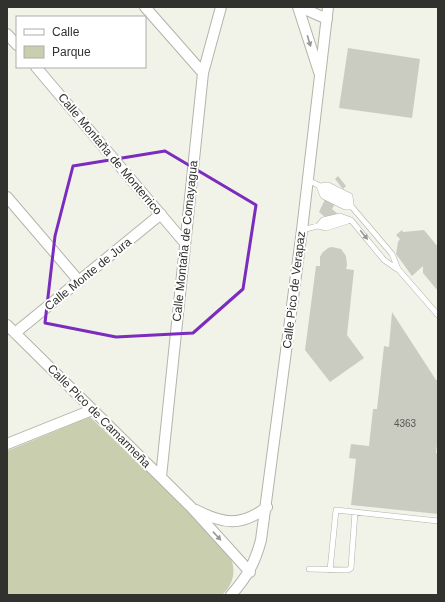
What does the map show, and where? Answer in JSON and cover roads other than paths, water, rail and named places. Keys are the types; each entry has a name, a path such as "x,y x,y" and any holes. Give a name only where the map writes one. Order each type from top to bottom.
{"street":[{"path":"145,7 203,73"},
{"name":"Calle Montaña de Comayagua","path":"161,478 184,242 203,73 221,7"},
{"path":"299,7 327,20"},
{"path":"299,7 320,76"},
{"name":"Calle Pico de Verapaz","path":"231,595 250,572 257,558 262,540 302,230 328,7"},
{"path":"7,34 16,44"},
{"name":"Calle Montaña de Monterrico","path":"37,68 184,242"},
{"path":"7,197 79,281"},
{"name":"Calle Monte de Jura","path":"15,332 161,214"},
{"name":"Calle Pico de Camarmeña","path":"7,325 191,507 250,572"},
{"path":"7,444 92,410"},
{"name":"Calle Pico de Camarmeña","path":"191,507 214,518 228,522 248,518 267,507"}],"lane":[{"path":"308,180 319,186 328,186 350,196 352,207 392,254 398,269"},
{"path":"319,186 323,196 345,207 352,207"},
{"path":"318,226 323,220 340,216 351,220 384,260 398,269 438,315"},
{"path":"302,230 341,220 351,220"},
{"path":"330,570 336,510 438,521"},
{"path":"309,569 348,570 351,568 356,512"}]}
